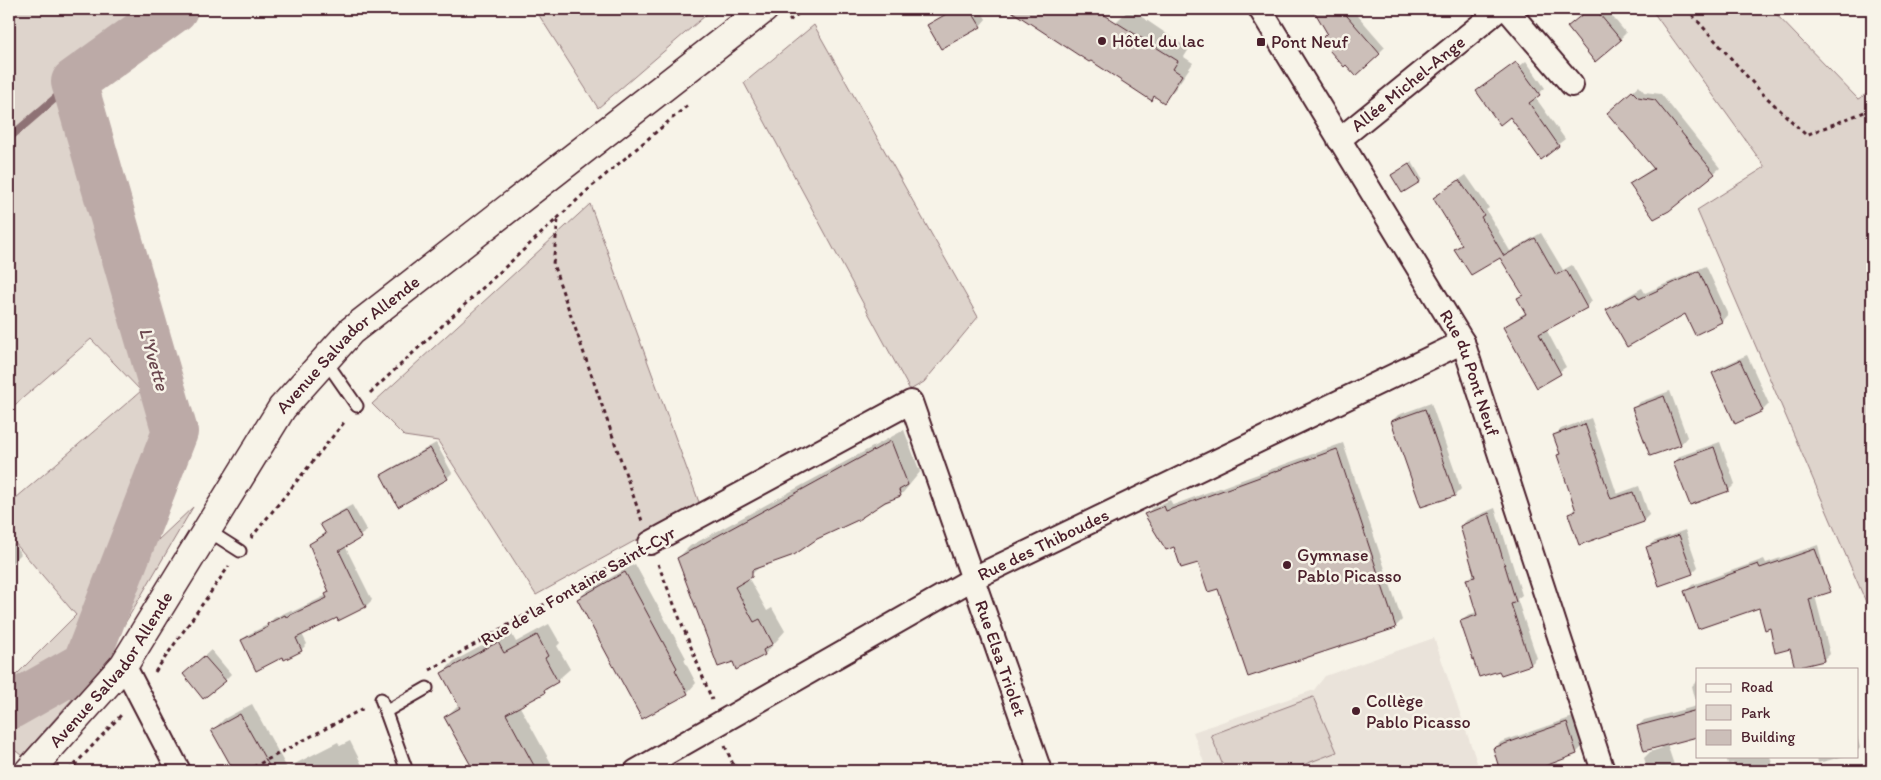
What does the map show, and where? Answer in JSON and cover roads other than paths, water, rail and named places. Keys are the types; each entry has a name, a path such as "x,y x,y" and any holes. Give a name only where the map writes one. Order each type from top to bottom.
{"main road":[{"name":"Avenue Salvador Allende","path":"29,771 124,665 282,408 351,331 773,18"}],"street":[{"name":"Rue du Pont Neuf","path":"1260,9 1463,342 1604,771"},
{"name":"Allée Michel-Ange","path":"1339,140 1500,9"},
{"path":"1507,9 1572,85"},
{"name":"Rue des Thiboudes","path":"636,771 974,578 1463,342"},
{"name":"Rue Elsa Triolet","path":"911,402 1040,771"},
{"name":"Rue de la Fontaine Saint-Cyr","path":"650,543 911,402"},
{"path":"124,665 179,771"}],"lane":[{"path":"325,360 357,406"},
{"path":"207,530 240,551"},
{"path":"386,712 427,688"},
{"path":"381,699 407,771"}],"waterway":[{"name":"L'Yvette","path":"9,707 85,664 175,432 74,82 175,9"},
{"path":"9,138 74,82"}],"place":[{"name":"Hôtel du lac","path":"1102,41"},
{"name":"Pont Neuf","path":"1261,42"},
{"name":"Gymnase Pablo Picasso","path":"1287,565"},
{"name":"Collège Pablo Picasso","path":"1356,711"}]}
